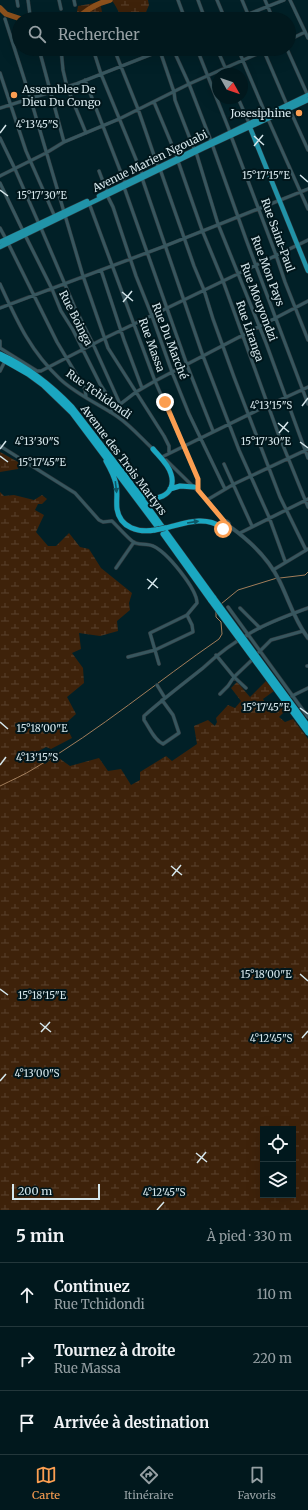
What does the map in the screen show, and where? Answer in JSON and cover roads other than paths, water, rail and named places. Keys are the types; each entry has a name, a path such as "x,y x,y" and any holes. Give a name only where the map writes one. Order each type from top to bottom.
{"highway":[{"name":"Avenue des Trois Martyrs","path":"0,354 36,374 62,396 86,423 213,599"},
{"name":"Avenue des Trois Martyrs","path":"2,360 28,374 53,393 72,413 213,599"},
{"path":"92,440 114,476 118,512 121,520 128,526 143,532 200,521 212,522 221,527"},
{"path":"153,449 171,472 172,480 170,489"},
{"path":"127,478 140,492 149,498 160,498 170,489 183,486 196,489"},
{"path":"213,599 308,726"},
{"path":"213,599 308,733"}],"main road":[{"name":"Avenue Marien Ngouabi","path":"0,242 7,241 40,226 55,217 288,107 308,95"},
{"path":"288,107 308,100"},
{"path":"249,125 308,271"},
{"path":"40,226 107,193"},
{"path":"0,247 7,241"}],"street":[{"path":"17,0 18,6"},
{"path":"28,0 30,12"},
{"path":"59,0 61,9"},
{"path":"74,0 75,5"},
{"path":"178,0 183,12"},
{"path":"198,0 203,12"},
{"path":"217,0 223,12"},
{"path":"242,0 247,12"},
{"path":"264,0 270,12"},
{"path":"253,12 284,0"},
{"path":"290,0 296,12"},
{"path":"296,13 308,38"},
{"path":"5,19 12,41"},
{"path":"296,36 305,32"},
{"path":"17,56 83,276 108,348 164,436 169,446 169,452"},
{"path":"41,56 64,142"},
{"path":"62,56 67,87 86,133"},
{"path":"95,56 142,176 203,356 250,476 286,561"},
{"path":"117,56 138,109 204,290 222,346 280,497 307,549 273,570"},
{"path":"0,108 30,97 67,87 148,56"},
{"name":"Rue Mouyondzi","path":"162,56 174,92 175,100 195,150 218,224 239,273 244,290 259,326 308,458"},
{"name":"Rue Mon Pays","path":"176,56 190,84 308,404"},
{"name":"Rue Saint-Paul","path":"200,56 308,340"},
{"path":"220,56 225,68 250,56"},
{"path":"241,56 308,209"},
{"path":"266,56 308,150"},
{"path":"290,56 308,95"},
{"path":"0,73 26,151 55,217"},
{"path":"0,176 46,153 64,142 119,119 212,73"},
{"path":"85,80 148,252 187,365 213,431"},
{"name":"Rue Liranga","path":"154,102 177,159 202,230 223,281 267,405 308,507"},
{"path":"240,104 249,125"},
{"path":"0,138 40,226 64,284 120,404"},
{"name":"Rue Du Marché","path":"99,172 172,372 200,437 225,489"},
{"name":"Rue Boinga","path":"0,183 52,289 61,311 100,384 115,407"},
{"path":"0,308 165,246 184,237 308,189"},
{"name":"Rue Massa","path":"89,203 155,381 198,479 196,489"},
{"path":"0,228 66,358 86,389 86,397"},
{"path":"0,341 0,348 37,371 41,371 184,299 308,240"},
{"path":"101,270 142,388"},
{"name":"Rue Tchidondi","path":"0,284 21,330 48,367 70,387 125,423 196,489 224,521"},
{"path":"110,412 142,388 308,301"},
{"path":"0,371 2,360"},
{"path":"162,456 267,405 308,387"},
{"path":"0,446 75,493 99,520 103,522 112,521 134,542 150,545 158,549 180,572 197,598 196,605 187,615 150,633 159,664"},
{"path":"207,500 234,484 306,450"},
{"path":"224,464 252,526"},
{"path":"240,534 252,526 306,499"},
{"path":"229,526 225,529 221,527 221,524 224,521 227,522 229,526 260,553 273,570 293,614 308,638"},
{"path":"116,568 134,542"},
{"path":"228,607 308,717"},
{"path":"240,608 260,628"},
{"path":"157,684 163,699 173,715 179,733 163,744 160,743 153,734 143,718 163,699 216,655 247,635 308,608"},
{"path":"128,657 155,650 193,632 192,625 187,615"},
{"path":"220,694 234,677 260,652 270,640 303,631"},
{"path":"216,655 234,677 246,688"},
{"path":"292,696 308,688"}],"waterway":[{"path":"85,12 92,7 110,0"},
{"path":"0,8 6,14 12,16"},
{"path":"280,578 305,575 308,572"},
{"path":"221,604 238,590 277,578"},
{"path":"0,786 31,771 83,738 219,639 222,634 221,622 216,617 216,611"}],"place":[{"name":"Assemblee De Dieu Du Congo","path":"14,95"},
{"name":"Josesiphine","path":"299,113"}]}
